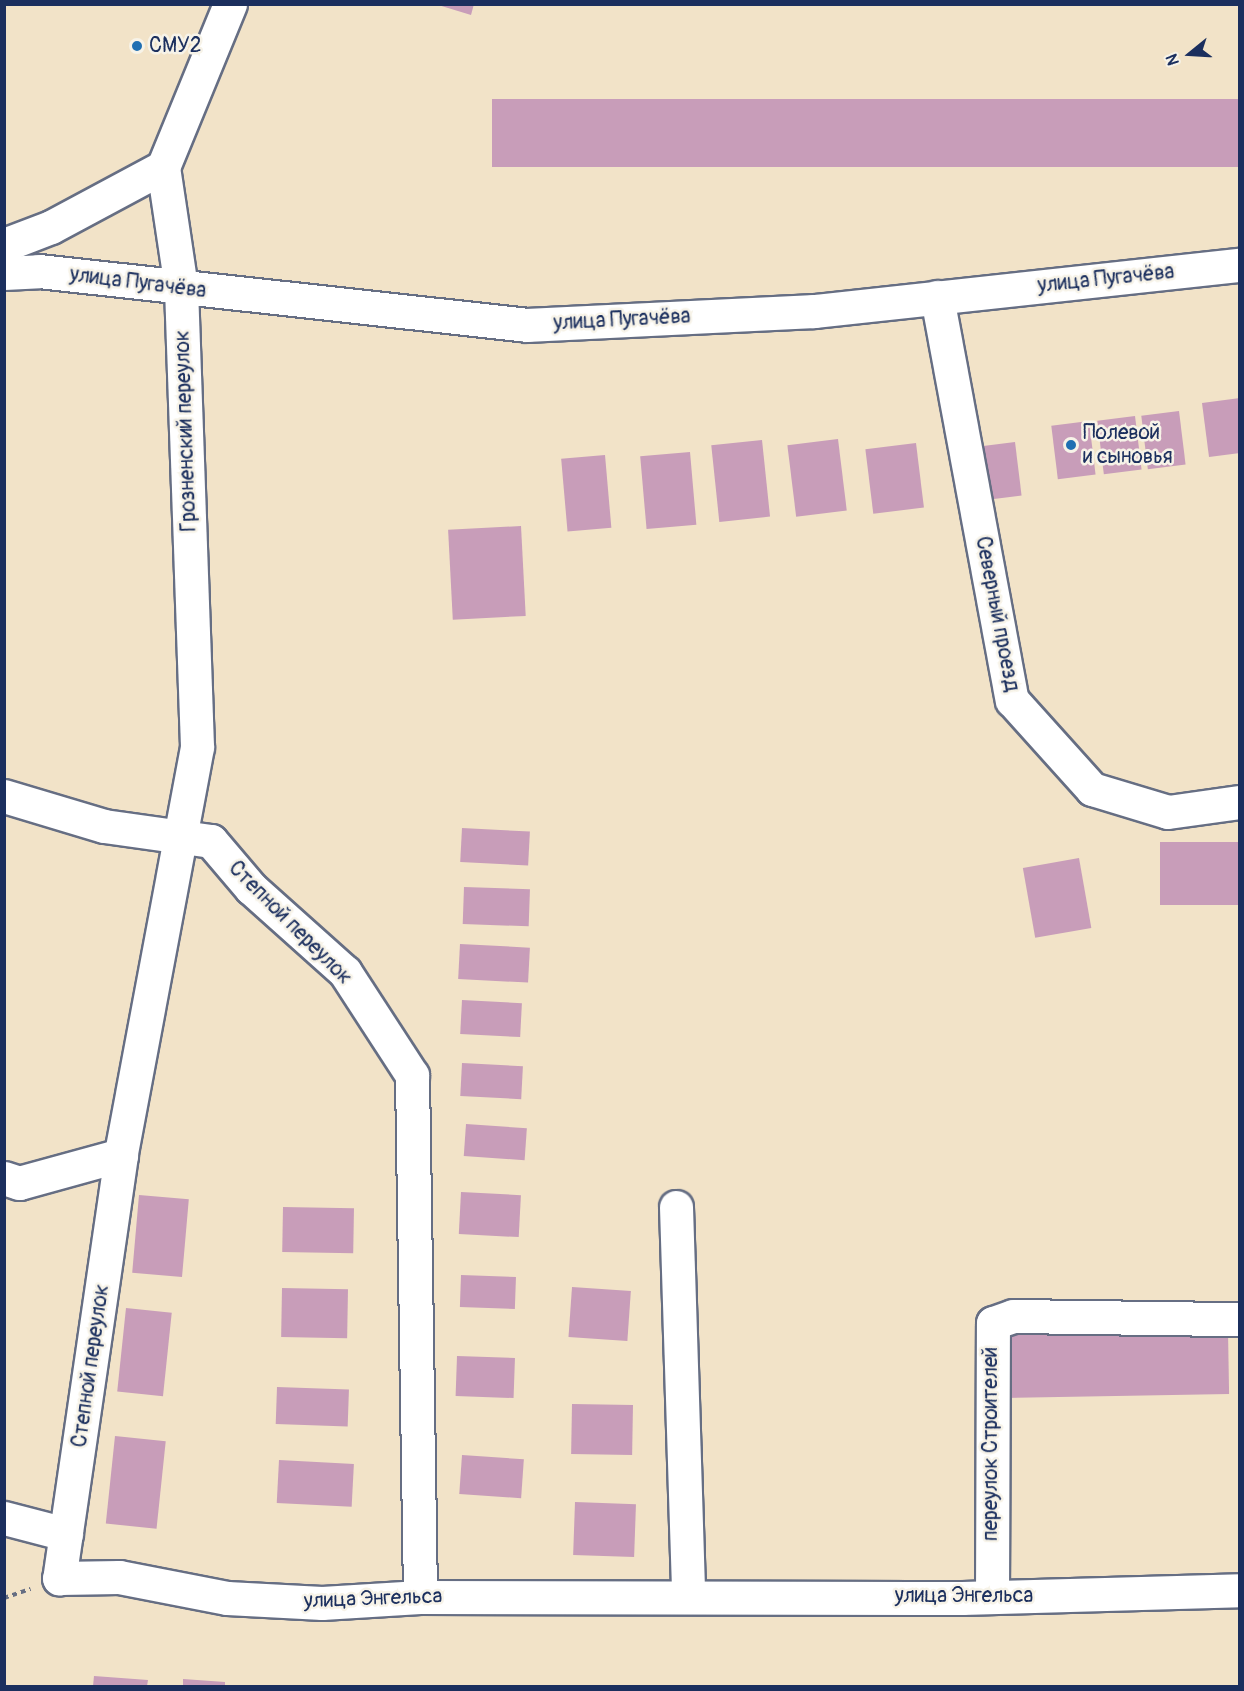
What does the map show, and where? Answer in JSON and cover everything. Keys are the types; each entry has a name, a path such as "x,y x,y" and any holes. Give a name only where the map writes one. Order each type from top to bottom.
{"street":[{"path":"4,245 51,227 163,167 230,4"},
{"name":"Грозненский переулок","path":"163,167 181,288 197,747 181,835"},
{"name":"улица Пугачёва","path":"4,273 39,271 527,325 814,310 1239,265"},
{"name":"Северный проезд","path":"937,297 1012,700 1092,789 1168,812 1239,802"},
{"path":"4,796 104,826 181,835"},
{"name":"Степной переулок","path":"59,1578 121,1155 181,835 211,840 251,888 345,972 412,1075 420,1597"},
{"path":"4,1178 20,1183 121,1155"},
{"path":"676,1206 688,1593"},
{"name":"переулок Строителей","path":"992,1597 993,1323 1013,1316 1239,1319"},
{"path":"4,1518 66,1534"},
{"name":"улица Энгельса","path":"59,1578 119,1577 227,1598 322,1603 420,1597 688,1593 992,1597 1239,1590"}],"building":[{"path":"435,4 474,4 471,15"},
{"path":"492,99 1240,99 1240,167 492,167"},
{"path":"1240,398 1240,453 1209,457 1202,403"},
{"path":"1179,411 1186,465 1148,469 1141,416"},
{"path":"1135,416 1142,470 1104,474 1097,421"},
{"path":"1089,421 1096,475 1058,479 1051,426"},
{"path":"838,439 847,510 796,517 787,445"},
{"path":"762,440 770,517 719,522 711,445"},
{"path":"1015,442 1022,496 984,500 977,447"},
{"path":"916,443 924,508 873,514 865,449"},
{"path":"690,452 696,525 647,529 640,456"},
{"path":"605,455 611,528 568,532 561,459"},
{"path":"521,526 526,616 453,620 448,530"},
{"path":"462,828 530,832 528,866 460,862"},
{"path":"1160,842 1240,842 1240,905 1160,905"},
{"path":"1079,858 1091,928 1035,938 1023,868"},
{"path":"464,887 530,889 529,926 463,924"},
{"path":"460,944 530,948 528,983 458,979"},
{"path":"462,1000 522,1003 520,1037 460,1034"},
{"path":"462,1063 523,1066 521,1099 460,1096"},
{"path":"466,1124 527,1128 525,1160 464,1156"},
{"path":"461,1192 521,1195 519,1237 459,1234"},
{"path":"139,1195 189,1199 182,1277 132,1273"},
{"path":"283,1207 354,1208 353,1253 282,1252"},
{"path":"461,1275 516,1277 515,1309 460,1307"},
{"path":"572,1287 631,1291 627,1341 569,1337"},
{"path":"282,1288 348,1289 347,1338 281,1337"},
{"path":"126,1308 172,1313 163,1396 117,1392"},
{"path":"1228,1331 1229,1394 1004,1398 1003,1335"},
{"path":"457,1356 515,1358 514,1398 456,1396"},
{"path":"277,1387 349,1390 348,1426 276,1424"},
{"path":"572,1404 633,1405 632,1455 571,1454"},
{"path":"115,1436 166,1441 157,1529 106,1524"},
{"path":"462,1455 524,1459 521,1498 459,1494"},
{"path":"279,1460 354,1464 352,1507 277,1503"},
{"path":"575,1502 636,1504 634,1557 573,1555"},
{"path":"94,1676 148,1680 147,1686 93,1686"},
{"path":"183,1679 225,1682 225,1686 183,1686"}],"place":[{"name":"СМУ2","path":"137,46"},
{"name":"Полевой и сыновья","path":"1071,445"}]}
